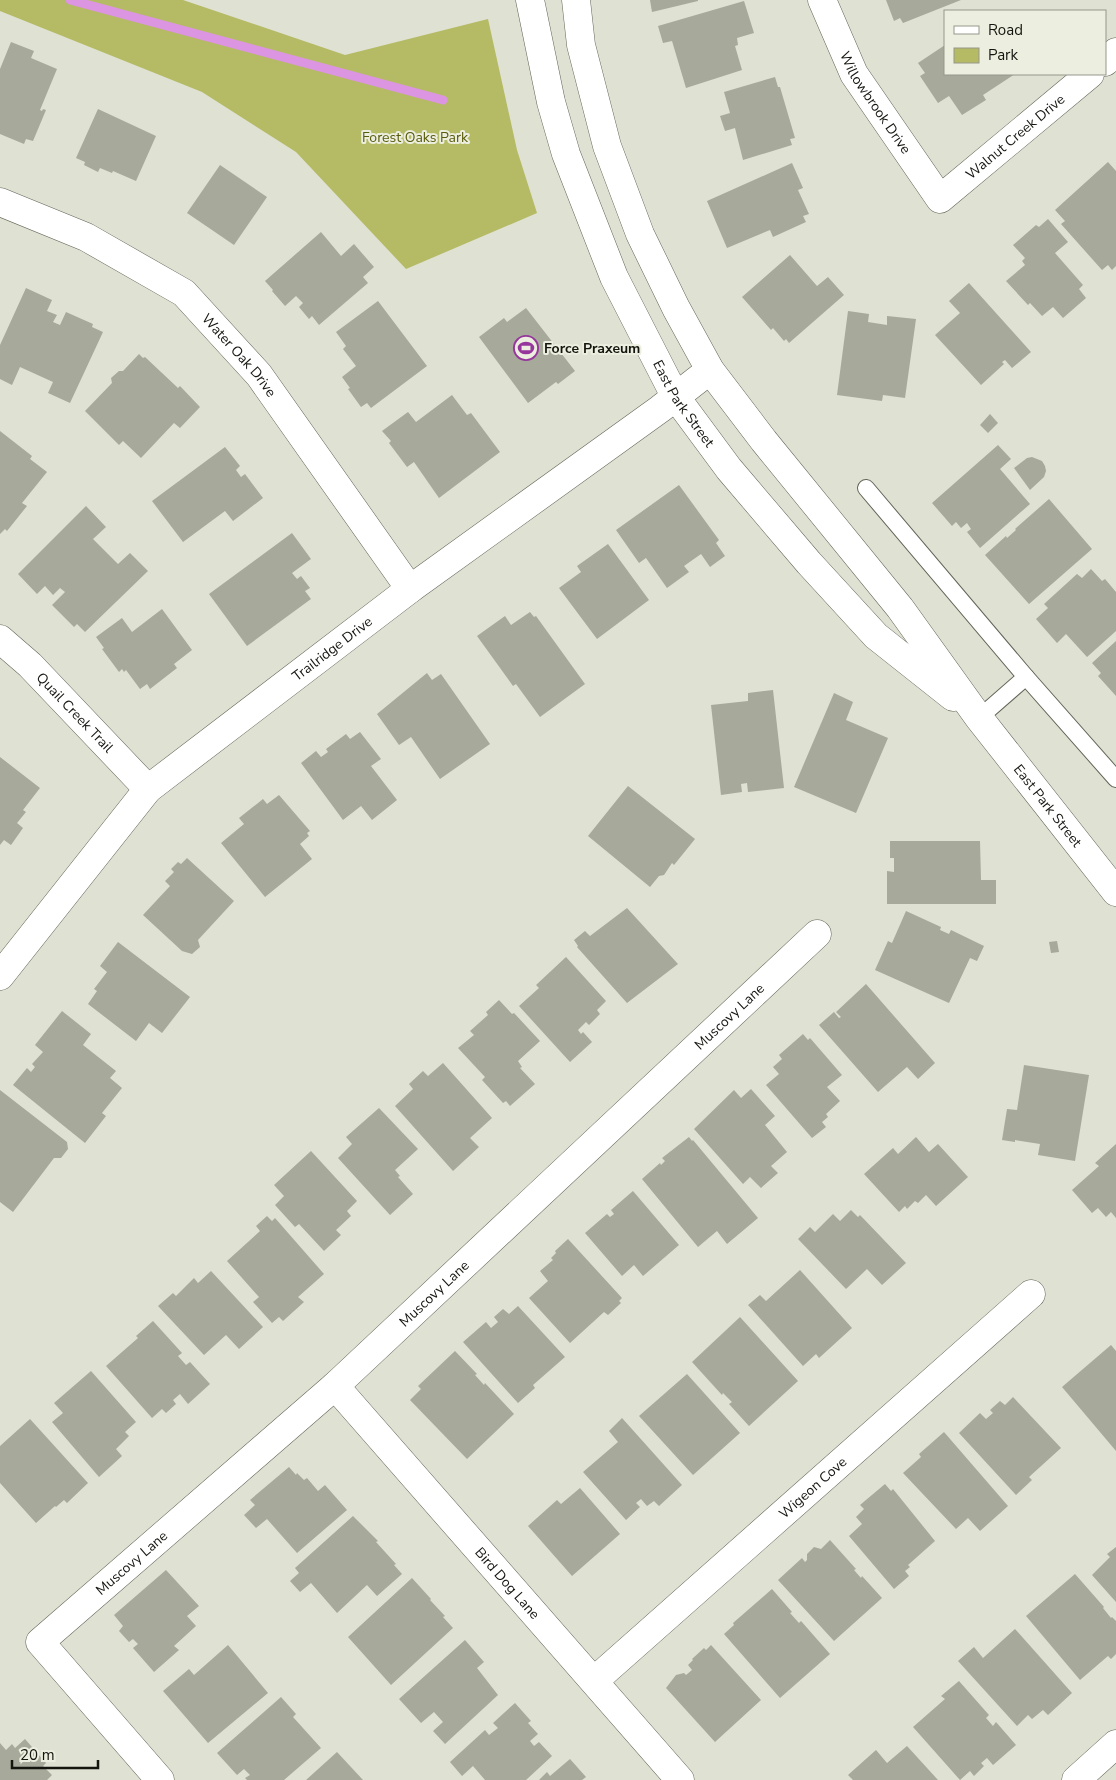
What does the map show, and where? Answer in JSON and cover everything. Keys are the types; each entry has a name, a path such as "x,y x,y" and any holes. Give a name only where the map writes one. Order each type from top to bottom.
{"street":[{"name":"East Park Street","path":"530,0 551,102 566,154 614,277 675,396 729,469 809,564 876,636 979,718"},
{"name":"East Park Street","path":"576,0 581,45 607,146 640,234 676,308 710,370 764,441 900,608 979,718 1116,892"},
{"name":"Willowbrook Drive","path":"822,0 854,74 940,199"},
{"path":"1106,61 1116,52"},
{"name":"Walnut Creek Drive","path":"940,199 1089,75"},
{"name":"Water Oak Drive","path":"0,202 86,237 184,293 260,376 410,589"},
{"name":"Trailridge Drive","path":"0,976 148,789 410,589 710,370"},
{"name":"Quail Creek Trail","path":"0,639 30,665 148,789"},
{"name":"Muscovy Lane","path":"160,1780 40,1642 335,1386 817,934"},
{"name":"Wigeon Cove","path":"594,1681 1031,1294"},
{"name":"Bird Dog Lane","path":"335,1386 680,1780"},
{"path":"1076,1780 1116,1744"}],"lane":[{"path":"866,488 1026,677 1116,779"},
{"path":"979,718 1026,677"}],"green space":[{"name":"Forest Oaks Park","path":"0,0 183,0 345,55 488,19 517,150 537,213 406,269 296,152 202,92 0,11"}],"building":[{"path":"650,0 698,0 698,1 652,12"},
{"path":"886,0 961,0 903,23 900,18 894,21"},
{"path":"744,1 754,33 737,38 738,45 735,46 742,70 686,88 672,41 663,43 658,26"},
{"path":"11,42 34,51 31,58 57,69 40,110 46,110 33,141 26,139 24,144 0,134 0,69"},
{"path":"944,46 944,75 1013,75 983,95 986,100 962,115 949,96 938,103 920,76 925,73 918,63"},
{"path":"775,77 778,87 780,87 795,138 790,139 792,145 743,160 735,128 725,131 720,116 730,113 724,92"},
{"path":"98,109 156,136 136,181 113,171 112,173 100,168 98,172 84,165 85,162 76,158"},
{"path":"1108,162 1116,171 1116,266 1112,270 1108,265 1102,270 1061,224 1065,221 1055,210"},
{"path":"792,163 803,188 798,190 809,214 803,216 806,222 773,237 770,230 727,248 707,201"},
{"path":"220,165 267,197 234,245 187,213"},
{"path":"1048,219 1068,242 1055,253 1083,285 1079,289 1086,298 1063,318 1053,307 1042,316 1030,303 1028,305 1006,281 1025,265 1022,261 1025,258 1013,245 1036,225 1039,227"},
{"path":"321,232 341,256 354,244 374,267 363,277 368,283 319,325 312,316 309,319 299,307 303,303 296,296 285,306 265,281"},
{"path":"790,255 817,286 828,277 844,295 789,343 786,339 784,341 773,328 771,330 742,297"},
{"path":"969,283 1031,352 1012,368 1005,360 1002,362 1004,364 981,385 935,335 960,313 949,301"},
{"path":"26,288 52,300 47,311 57,315 53,322 60,325 66,312 93,324 92,327 103,332 70,403 48,393 53,382 20,367 12,385 0,379 0,345"},
{"path":"378,301 427,366 371,408 367,403 361,407 342,377 356,366 343,349 346,346 336,332"},
{"path":"526,308 575,371 558,384 556,382 528,403 479,337 504,318 507,322"},
{"path":"848,311 869,314 868,322 887,325 887,316 916,319 905,398 883,395 882,401 837,395"},
{"path":"139,354 143,358 145,357 178,388 180,386 200,407 180,428 174,423 141,458 123,441 119,445 85,411 112,383 111,378 119,371 123,371"},
{"path":"452,395 467,415 471,413 500,452 439,498 414,462 407,467 389,443 391,441 382,431 408,412 416,422"},
{"path":"990,414 998,423 988,433 980,425"},
{"path":"0,431 32,456 30,459 47,472 22,503 27,506 7,531 5,529 0,534"},
{"path":"998,445 1011,459 1000,469 1030,504 980,548 967,532 971,529 967,523 961,528 956,522 952,526 932,503"},
{"path":"225,447 240,466 236,470 241,477 245,474 263,498 233,521 225,511 183,542 152,501"},
{"path":"1032,457 1042,461 1046,471 1044,477 1030,490 1014,468 1027,458"},
{"path":"679,485 719,540 716,543 725,556 710,567 701,554 684,566 689,572 667,588 646,558 639,563 616,530"},
{"path":"1049,499 1092,549 1029,604 985,555 1006,536 1007,538"},
{"path":"86,506 106,527 93,539 118,564 130,553 148,571 85,632 77,624 74,627 52,605 65,592 60,588 53,595 45,586 37,594 18,574"},
{"path":"292,533 311,559 292,573 297,579 301,576 310,588 305,591 311,599 247,646 209,594"},
{"path":"608,544 649,600 597,639 559,588 581,572 577,566"},
{"path":"1091,569 1102,581 1105,579 1116,592 1116,631 1087,657 1066,634 1057,643 1036,619 1048,608 1044,604 1077,574 1082,578"},
{"path":"162,609 192,650 174,664 177,668 150,689 147,684 140,689 126,670 124,672 122,669 119,672 102,649 104,648 96,637 122,618 132,632"},
{"path":"530,612 534,617 536,616 585,684 540,717 516,684 513,686 477,636 505,616 511,625"},
{"path":"1116,641 1116,696 1098,676 1101,673 1092,663"},
{"path":"427,673 432,680 441,674 490,744 440,779 411,737 399,745 377,714"},
{"path":"773,690 784,788 748,792 747,783 741,784 742,792 721,795 711,705 748,701 748,693"},
{"path":"834,693 853,702 846,720 888,738 856,813 794,787"},
{"path":"360,732 381,759 371,766 397,800 372,820 361,806 343,820 301,763 316,751 321,757 328,752 326,749 346,734 350,739"},
{"path":"0,757 40,788 23,810 26,812 17,823 23,828 11,845 4,840 0,845"},
{"path":"628,786 695,839 674,865 672,863 664,875 659,876 650,887 588,836"},
{"path":"279,795 310,831 307,833 309,836 300,844 312,859 265,897 221,843 244,824 239,818 263,799 267,804"},
{"path":"890,841 980,841 981,880 996,880 996,904 887,904 887,871 894,872 894,858 890,858"},
{"path":"187,858 234,901 198,940 200,947 192,954 182,951 143,915 170,886 165,881 174,872 171,869 178,862 181,864"},
{"path":"627,908 678,964 627,1003 577,947 574,940 585,931 590,936"},
{"path":"906,911 941,927 940,930 949,934 951,930 984,946 977,961 970,958 949,1003 875,970 888,941 892,943"},
{"path":"1057,941 1059,952 1051,953 1049,942"},
{"path":"118,942 190,997 162,1033 149,1023 136,1041 88,1004 97,991 94,989 107,972 100,966"},
{"path":"566,957 606,1001 597,1010 600,1014 589,1025 586,1022 578,1030 581,1034 583,1032 592,1042 570,1062 519,1006 539,988 536,985"},
{"path":"866,984 935,1063 918,1079 907,1067 878,1092 819,1025 834,1012 839,1018 841,1017 836,1012"},
{"path":"499,1000 540,1041 518,1061 522,1067 520,1068 535,1084 510,1106 506,1101 503,1103 482,1080 485,1077 458,1048 474,1035 470,1031 488,1015 486,1012"},
{"path":"62,1011 91,1034 83,1045 116,1071 110,1078 122,1088 102,1113 106,1116 85,1143 13,1085 27,1068 31,1072 35,1067 32,1064 43,1052 35,1045"},
{"path":"803,1034 808,1040 810,1038 842,1075 827,1087 840,1101 826,1114 828,1117 822,1122 826,1127 812,1138 766,1085 779,1074 773,1067 782,1059 779,1055"},
{"path":"443,1063 492,1118 470,1138 479,1147 453,1171 395,1106 413,1089 409,1084 423,1071 428,1076"},
{"path":"1024,1065 1089,1075 1075,1161 1038,1155 1040,1144 1002,1140 1007,1109 1017,1110"},
{"path":"751,1089 775,1116 765,1125 787,1152 771,1166 778,1173 761,1188 750,1177 743,1184 694,1129 734,1090 741,1098"},
{"path":"0,1090 67,1142 68,1149 61,1158 54,1158 13,1212 0,1202"},
{"path":"379,1108 418,1149 395,1170 400,1176 398,1177 413,1194 390,1215 338,1158 352,1144 346,1137"},
{"path":"689,1137 758,1218 727,1244 717,1231 698,1247 642,1179 660,1163 661,1165 665,1161 662,1158"},
{"path":"916,1137 929,1152 938,1144 968,1177 936,1206 926,1195 918,1203 915,1201 907,1209 905,1206 899,1212 864,1174 893,1148 898,1154"},
{"path":"1116,1144 1116,1218 1111,1212 1106,1217 1098,1208 1092,1213 1072,1190 1099,1166 1095,1163"},
{"path":"311,1151 357,1201 347,1211 351,1216 336,1230 341,1235 324,1251 299,1224 295,1227 275,1205 284,1196 274,1185"},
{"path":"633,1191 679,1245 643,1276 634,1265 622,1276 585,1233 607,1214 610,1217 614,1214 611,1210"},
{"path":"851,1210 858,1217 860,1215 906,1263 882,1285 867,1269 846,1289 798,1239 810,1227 815,1232 833,1214 840,1221"},
{"path":"267,1216 272,1221 275,1218 324,1274 298,1297 304,1302 283,1321 279,1317 272,1323 253,1302 259,1297 227,1261 260,1231 256,1226"},
{"path":"568,1239 622,1298 619,1301 621,1303 608,1315 604,1312 570,1343 529,1298 548,1281 540,1271 553,1260 551,1258 556,1253 555,1251"},
{"path":"800,1270 852,1328 819,1358 816,1354 803,1366 748,1305 760,1295 766,1301"},
{"path":"211,1271 263,1327 239,1349 226,1335 204,1355 158,1306 173,1293 176,1296 194,1278 198,1283"},
{"path":"518,1306 565,1357 533,1385 535,1388 518,1403 463,1342 486,1322 491,1328 498,1322 494,1317 503,1309 509,1314"},
{"path":"740,1317 798,1381 749,1426 729,1404 732,1402 723,1393 722,1395 692,1362"},
{"path":"153,1321 182,1353 178,1356 186,1365 190,1362 210,1384 188,1404 180,1394 173,1400 176,1404 166,1413 162,1409 152,1418 106,1366 138,1338 136,1336"},
{"path":"1111,1345 1116,1351 1116,1451 1062,1387"},
{"path":"455,1351 477,1374 475,1375 484,1385 485,1383 514,1414 467,1459 410,1400 421,1389 418,1386"},
{"path":"91,1371 136,1422 125,1432 129,1436 116,1449 122,1456 99,1477 52,1422 63,1413 54,1403"},
{"path":"687,1374 740,1433 693,1475 639,1416"},
{"path":"1013,1397 1061,1448 1029,1477 1032,1480 1016,1495 959,1433 980,1413 986,1419 993,1413 990,1410 1000,1401 1005,1405"},
{"path":"622,1418 682,1485 659,1506 654,1501 647,1506 641,1499 636,1503 640,1507 626,1520 583,1472 618,1442 609,1431"},
{"path":"30,1419 88,1483 67,1503 64,1500 36,1523 0,1483 0,1446"},
{"path":"944,1432 1008,1506 980,1531 968,1518 956,1529 903,1473 921,1457 919,1454"},
{"path":"289,1467 304,1480 307,1478 318,1491 325,1485 347,1510 297,1553 267,1519 256,1528 244,1515 255,1505 250,1500"},
{"path":"885,1484 891,1491 893,1489 935,1541 908,1565 910,1567 905,1571 909,1576 894,1589 849,1536 862,1524 856,1517 864,1509 860,1505"},
{"path":"580,1488 620,1534 572,1576 528,1526 557,1500 561,1504"},
{"path":"353,1516 378,1541 376,1542 396,1564 394,1565 402,1574 377,1596 367,1585 337,1613 311,1583 300,1592 290,1581 299,1573 295,1568"},
{"path":"830,1540 856,1569 854,1570 861,1578 862,1576 882,1598 834,1641 778,1580 802,1558 805,1562 807,1554 814,1547 821,1549"},
{"path":"1116,1547 1116,1602 1092,1575 1110,1557 1107,1554"},
{"path":"166,1570 199,1606 187,1616 196,1626 174,1646 179,1650 154,1672 133,1648 138,1644 133,1639 129,1642 119,1631 123,1626 114,1615"},
{"path":"1075,1574 1104,1607 1111,1618 1116,1621 1116,1654 1111,1659 1108,1656 1080,1680 1026,1616"},
{"path":"412,1578 453,1628 391,1685 348,1637"},
{"path":"772,1589 792,1612 790,1613 799,1623 801,1621 830,1654 780,1698 724,1634 734,1625 733,1623"},
{"path":"1015,1629 1072,1693 1048,1715 1043,1710 1032,1719 1028,1715 1017,1726 958,1661 974,1647 983,1658"},
{"path":"465,1640 484,1662 477,1668 498,1695 445,1744 433,1731 443,1722 434,1712 421,1723 399,1699"},
{"path":"228,1645 268,1693 208,1743 163,1691 189,1669 194,1675"},
{"path":"711,1645 761,1700 715,1742 666,1688 676,1675 684,1673 686,1675 692,1670 688,1665 692,1659 704,1648 706,1650"},
{"path":"959,1681 989,1715 986,1718 993,1726 996,1722 1016,1745 993,1765 987,1758 981,1763 984,1766 974,1776 970,1771 960,1780 913,1727 945,1699 941,1696"},
{"path":"281,1697 296,1714 293,1717 321,1748 284,1780 247,1780 245,1778 250,1775 244,1769 237,1775 217,1753"},
{"path":"515,1703 531,1721 528,1723 538,1734 530,1741 534,1746 539,1742 552,1756 526,1780 485,1780 473,1766 462,1776 450,1762 485,1730 489,1735 498,1728 493,1723"},
{"path":"25,1739 46,1763 43,1766 52,1775 47,1780 0,1780 0,1743 6,1750 12,1744 15,1748"},
{"path":"907,1746 938,1780 853,1780 848,1775 876,1750 887,1763"},
{"path":"337,1752 363,1780 306,1780"},
{"path":"570,1759 586,1777 582,1780 539,1780 547,1772 550,1776"}],"waterway":[{"path":"70,0 443,100"}],"place":[{"name":"Force Praxeum","path":"526,348"}]}
